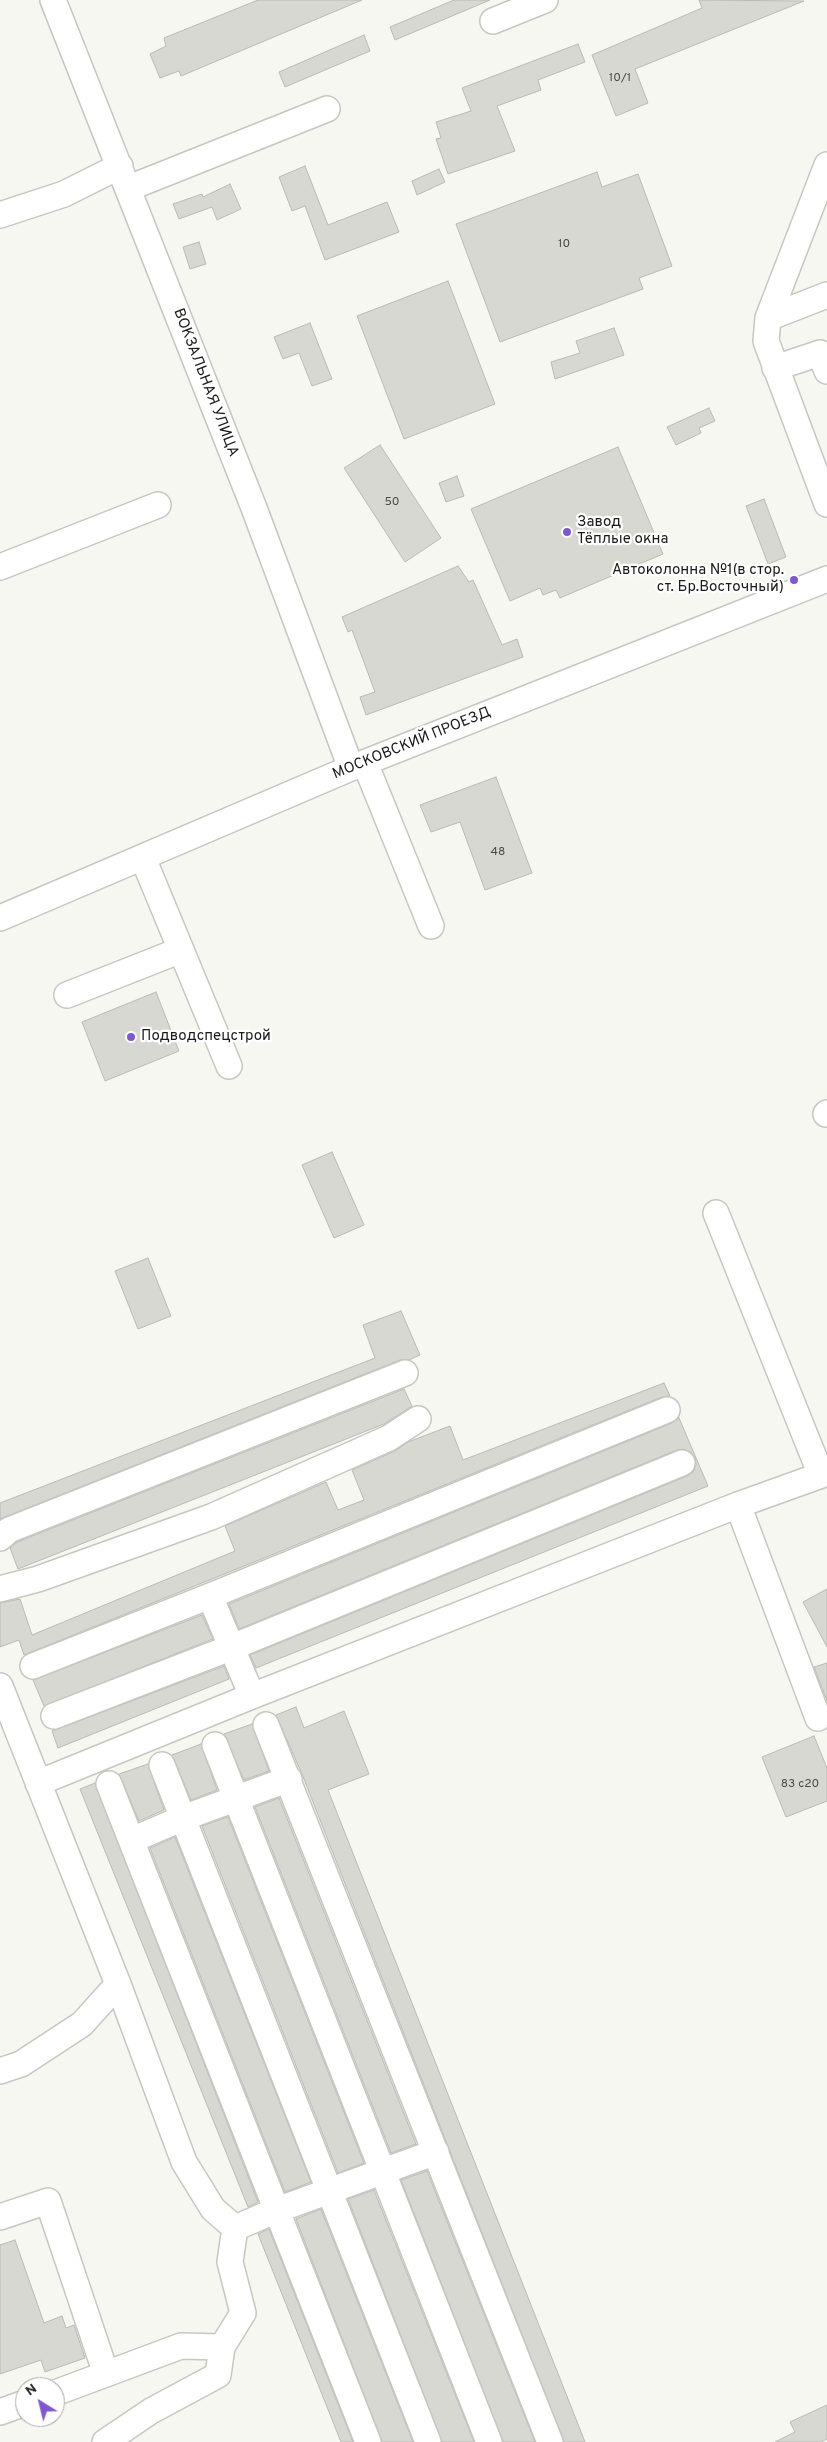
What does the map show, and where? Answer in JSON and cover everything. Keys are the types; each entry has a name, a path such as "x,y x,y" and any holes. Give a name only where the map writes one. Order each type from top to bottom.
{"street":[{"name":"ВОКЗАЛЬНАЯ УЛИЦА","path":"53,0 358,765 431,926"},
{"path":"493,21 545,0"},
{"path":"0,216 327,109"},
{"path":"827,165 768,318 766,341 827,504"},
{"path":"768,318 827,295"},
{"path":"775,368 820,353 827,370"},
{"path":"0,567 158,505"},
{"name":"МОСКОВСКИЙ ПРОЕЗД","path":"0,918 358,765 827,579"},
{"path":"143,858 229,1066"},
{"path":"67,995 181,950"},
{"path":"38,1783 252,1696 738,1505 824,1474 716,1213"},
{"path":"0,1538 9,1530 405,1373"},
{"path":"33,1666 667,1410"},
{"path":"0,1589 38,1579 210,1517 389,1438 418,1419"},
{"path":"54,1716 230,1648 682,1463"},
{"path":"738,1505 818,1718"},
{"path":"210,1596 230,1648 252,1696"},
{"path":"0,1686 118,1984 184,2162 213,2209 234,2228"},
{"path":"266,1725 550,2442"},
{"path":"215,1745 489,2442"},
{"path":"162,1765 428,2442"},
{"path":"132,1840 236,1797 289,1779"},
{"path":"109,1784 368,2442"},
{"path":"0,2071 21,2064 82,2024 118,1984"},
{"path":"234,2228 277,2210 436,2152"},
{"path":"0,2218 48,2201 106,2374"},
{"path":"105,2442 151,2411 218,2375 222,2347 243,2314 230,2262 234,2228"},
{"path":"65,2389 181,2346 222,2347"},
{"path":"0,2412 15,2407"}],"building":[{"path":"258,0 362,0 181,76 179,71 160,78 150,54 166,46 164,38"},
{"path":"454,0 490,0 395,40 390,27"},
{"path":"699,0 804,1 635,69 648,103 616,116 592,55 702,8"},
{"path":"364,35 370,51 285,87 279,72"},
{"path":"578,44 585,62 538,80 541,90 497,106 515,151 448,174 436,139 441,138 436,122 471,111 462,88"},
{"path":"305,166 328,225 387,202 399,232 325,260 305,206 292,211 279,177"},
{"path":"439,169 445,182 417,195 412,181"},
{"path":"597,172 602,187 638,174 672,266 639,278 643,289 500,342 456,224"},
{"path":"230,184 241,209 217,220 212,207 179,219 173,204 202,194 203,197"},
{"path":"199,242 206,264 190,269 183,247"},
{"path":"448,281 495,404 404,439 357,316"},
{"path":"310,323 332,379 312,386 299,353 283,359 274,337"},
{"path":"614,328 624,355 555,379 551,362 580,353 576,341"},
{"path":"709,408 715,421 699,428 701,433 676,445 667,427"},
{"path":"380,445 441,538 405,562 344,468"},
{"name":"Завод Тёплые окна","path":"618,447 663,554 560,598 556,590 543,595 540,588 510,601 471,509"},
{"path":"457,476 464,496 446,502 439,483"},
{"path":"764,499 786,557 768,564 746,506"},
{"path":"458,566 469,582 473,580 502,645 517,639 523,657 366,715 360,697 375,692 352,630 348,632 342,617"},
{"path":"496,777 532,873 485,890 460,822 431,832 420,805"},
{"name":"Подводспецстрой","path":"156,992 179,1051 105,1081 82,1022"},
{"path":"332,1152 364,1225 334,1238 302,1165"},
{"path":"148,1258 171,1316 138,1329 115,1271"},
{"path":"401,1311 420,1355 409,1360 400,1360 0,1519 0,1503 375,1358 363,1325"},
{"path":"664,1383 670,1396 662,1397 24,1655 19,1640 0,1647 0,1603 20,1599 32,1635 235,1551 225,1526 326,1482 338,1510 364,1500 352,1470 395,1451 408,1442 450,1426 463,1460"},
{"path":"404,1389 412,1406 384,1424 18,1569 10,1548 17,1542"},
{"path":"679,1418 708,1486 256,1668 250,1655 687,1476 693,1472 696,1465 695,1457 684,1449 677,1450 239,1629 229,1604 672,1423"},
{"path":"827,1589 827,1647 803,1602"},
{"path":"202,1615 213,1639 44,1706 33,1680"},
{"path":"827,1663 827,1701 814,1667"},
{"path":"224,1666 229,1679 58,1748 52,1731"},
{"path":"296,1707 304,1728 344,1711 369,1774 328,1790 585,2442 564,2442 302,1774 276,1715"},
{"path":"252,1724 269,1771 244,1780 224,1734"},
{"path":"814,1736 827,1768 827,1801 786,1817 762,1757"},
{"path":"201,1744 217,1790 191,1800 172,1755"},
{"path":"148,1764 164,1810 139,1821 119,1774"},
{"path":"95,1783 258,2202 248,2207 80,1789"},
{"path":"279,1798 416,2144 391,2153 255,1807"},
{"path":"228,1817 364,2163 338,2173 202,1826"},
{"path":"175,1837 311,2182 285,2192 150,1848"},
{"path":"427,2171 535,2442 503,2442 401,2180"},
{"path":"374,2190 474,2442 442,2442 348,2199"},
{"path":"321,2209 413,2442 382,2442 296,2219"},
{"path":"269,2229 353,2442 341,2442 258,2234"},
{"path":"15,2240 44,2323 62,2316 66,2328 74,2325 85,2358 45,2372 41,2360 0,2374 0,2245"},
{"path":"827,2405 827,2439 821,2442 775,2442 795,2432 790,2422"}],"place":[{"name":"Завод Тёплые окна","path":"567,532"},
{"name":"Автоколонна №1(в стор. ст. Бр.Восточный)","path":"794,580"},
{"name":"Подводспецстрой","path":"131,1037"}]}
